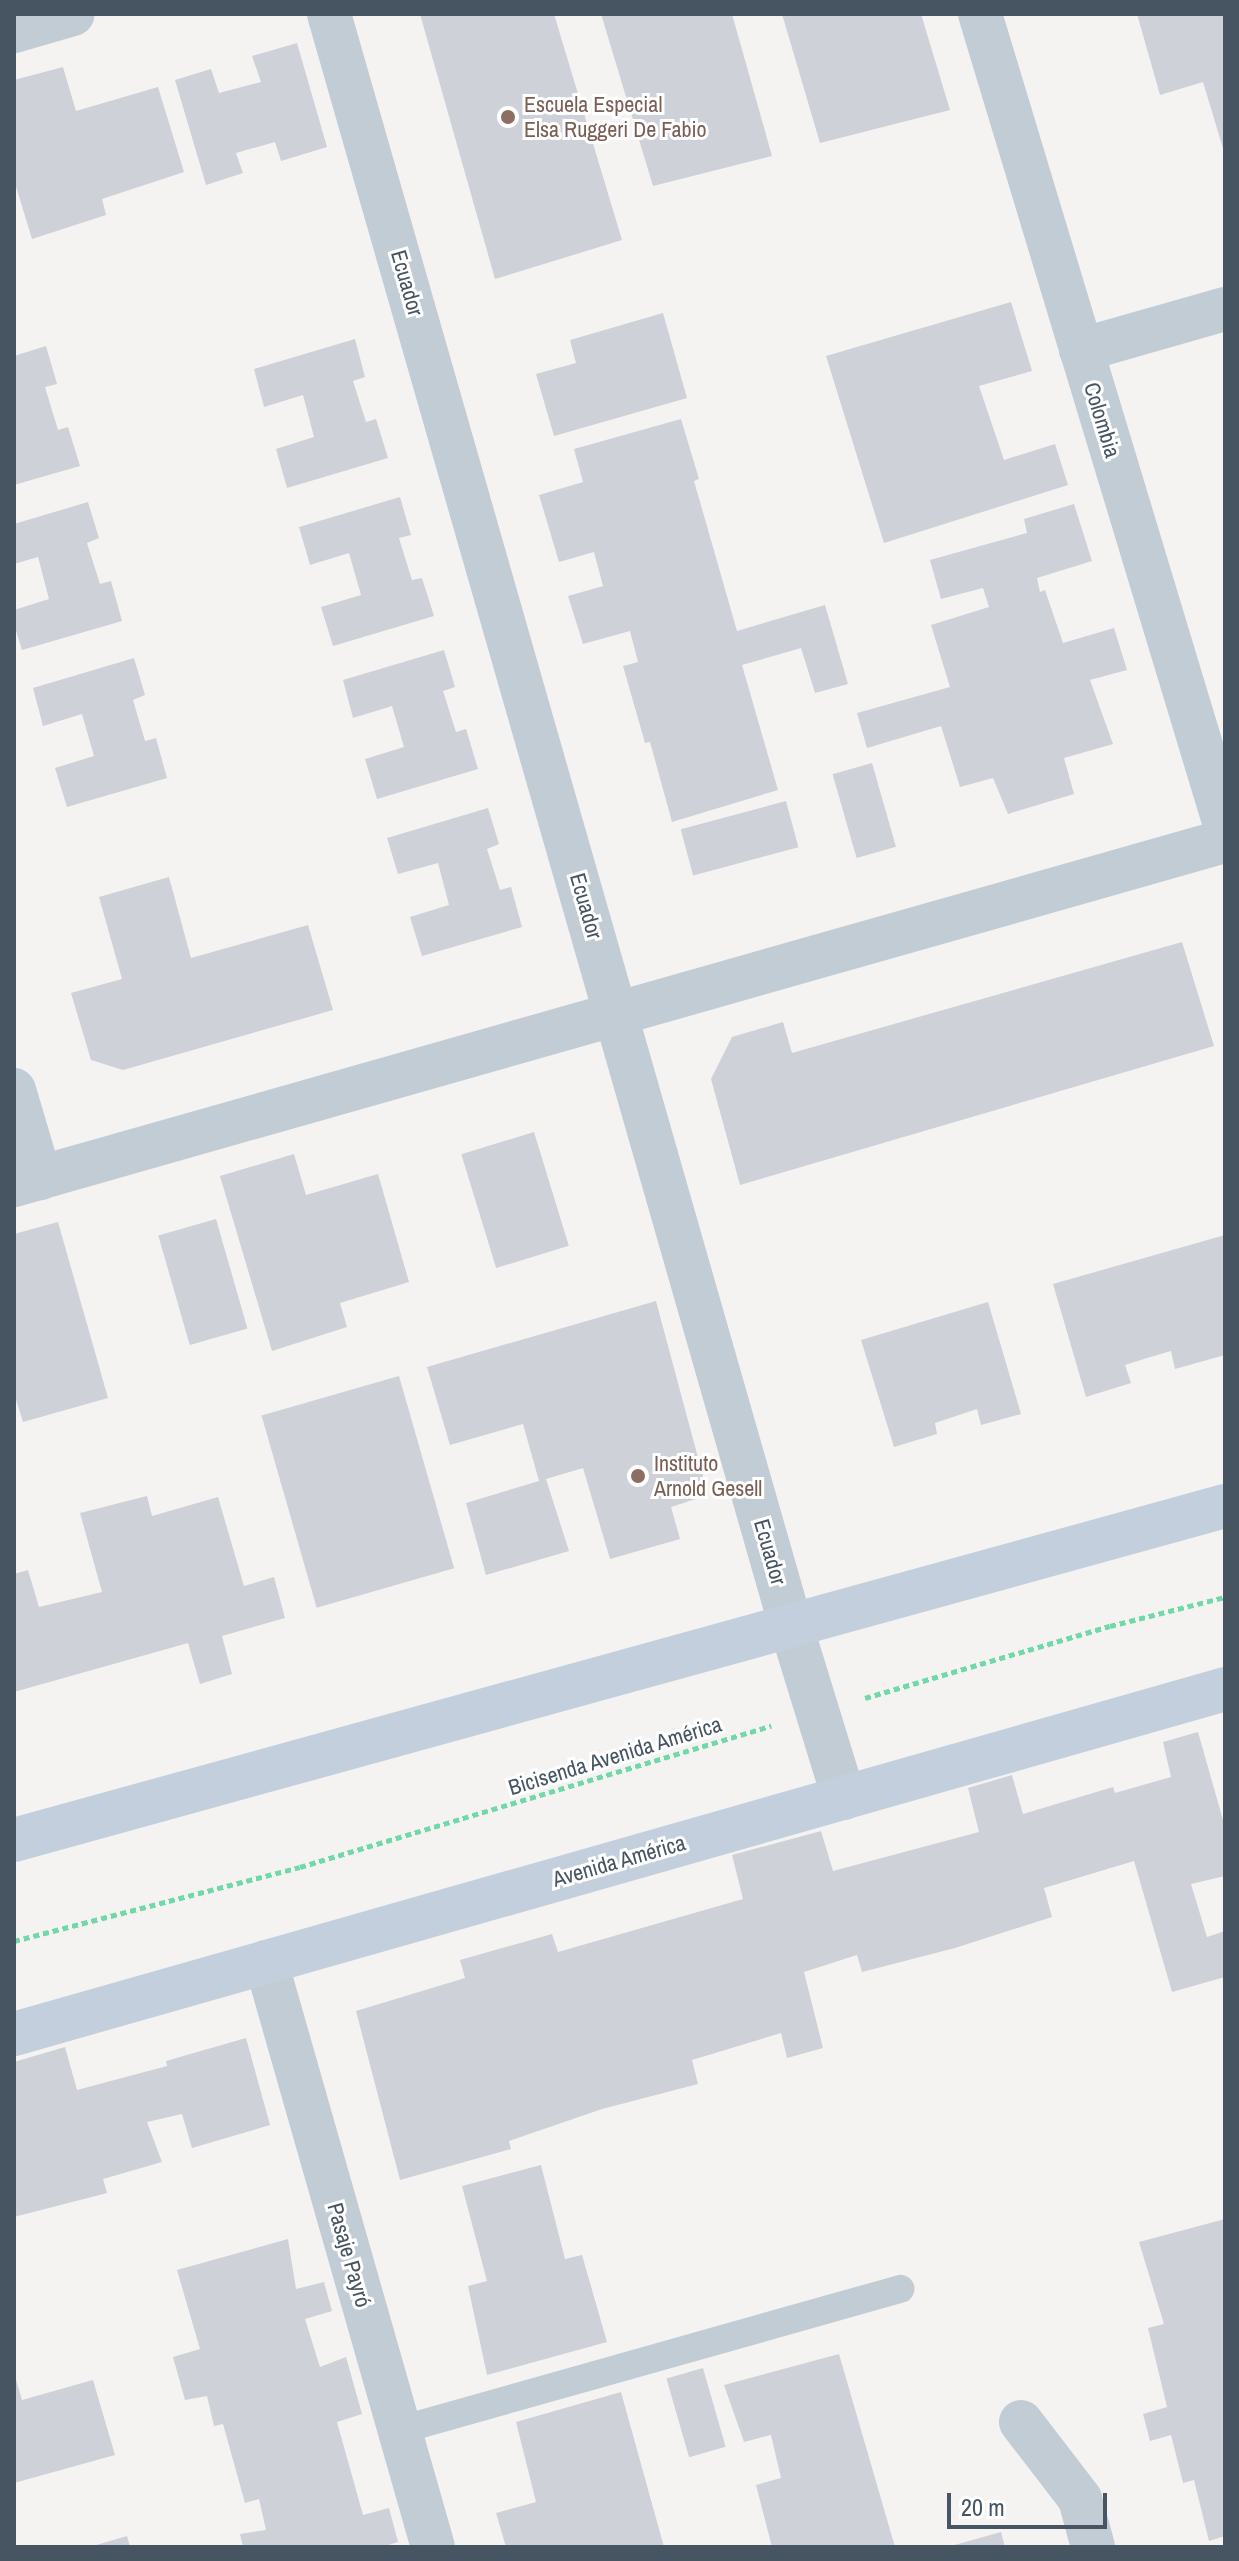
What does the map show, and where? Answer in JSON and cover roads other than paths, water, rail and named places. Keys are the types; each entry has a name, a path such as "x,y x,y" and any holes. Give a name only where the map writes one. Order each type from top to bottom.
{"main road":[{"path":"14,1840 1225,1506"},
{"name":"Avenida América","path":"14,2034 1225,1689"}],"street":[{"path":"14,31 73,14"},
{"name":"Ecuador","path":"329,14 791,1626 844,1798"},
{"name":"Colombia","path":"980,14 1225,825"},
{"path":"1081,350 1225,309"},
{"path":"14,1090 27,1182 1225,841"},
{"name":"Pasaje Payró","path":"266,1962 433,2547"},
{"path":"1021,2422 1080,2499 1093,2547"}],"lane":[{"path":"400,2430 900,2289"}],"place":[{"name":"Escuela Especial Elsa Ruggeri De Fabio","path":"508,117"},
{"name":"Instituto Arnold Gesell","path":"638,1476"}]}
